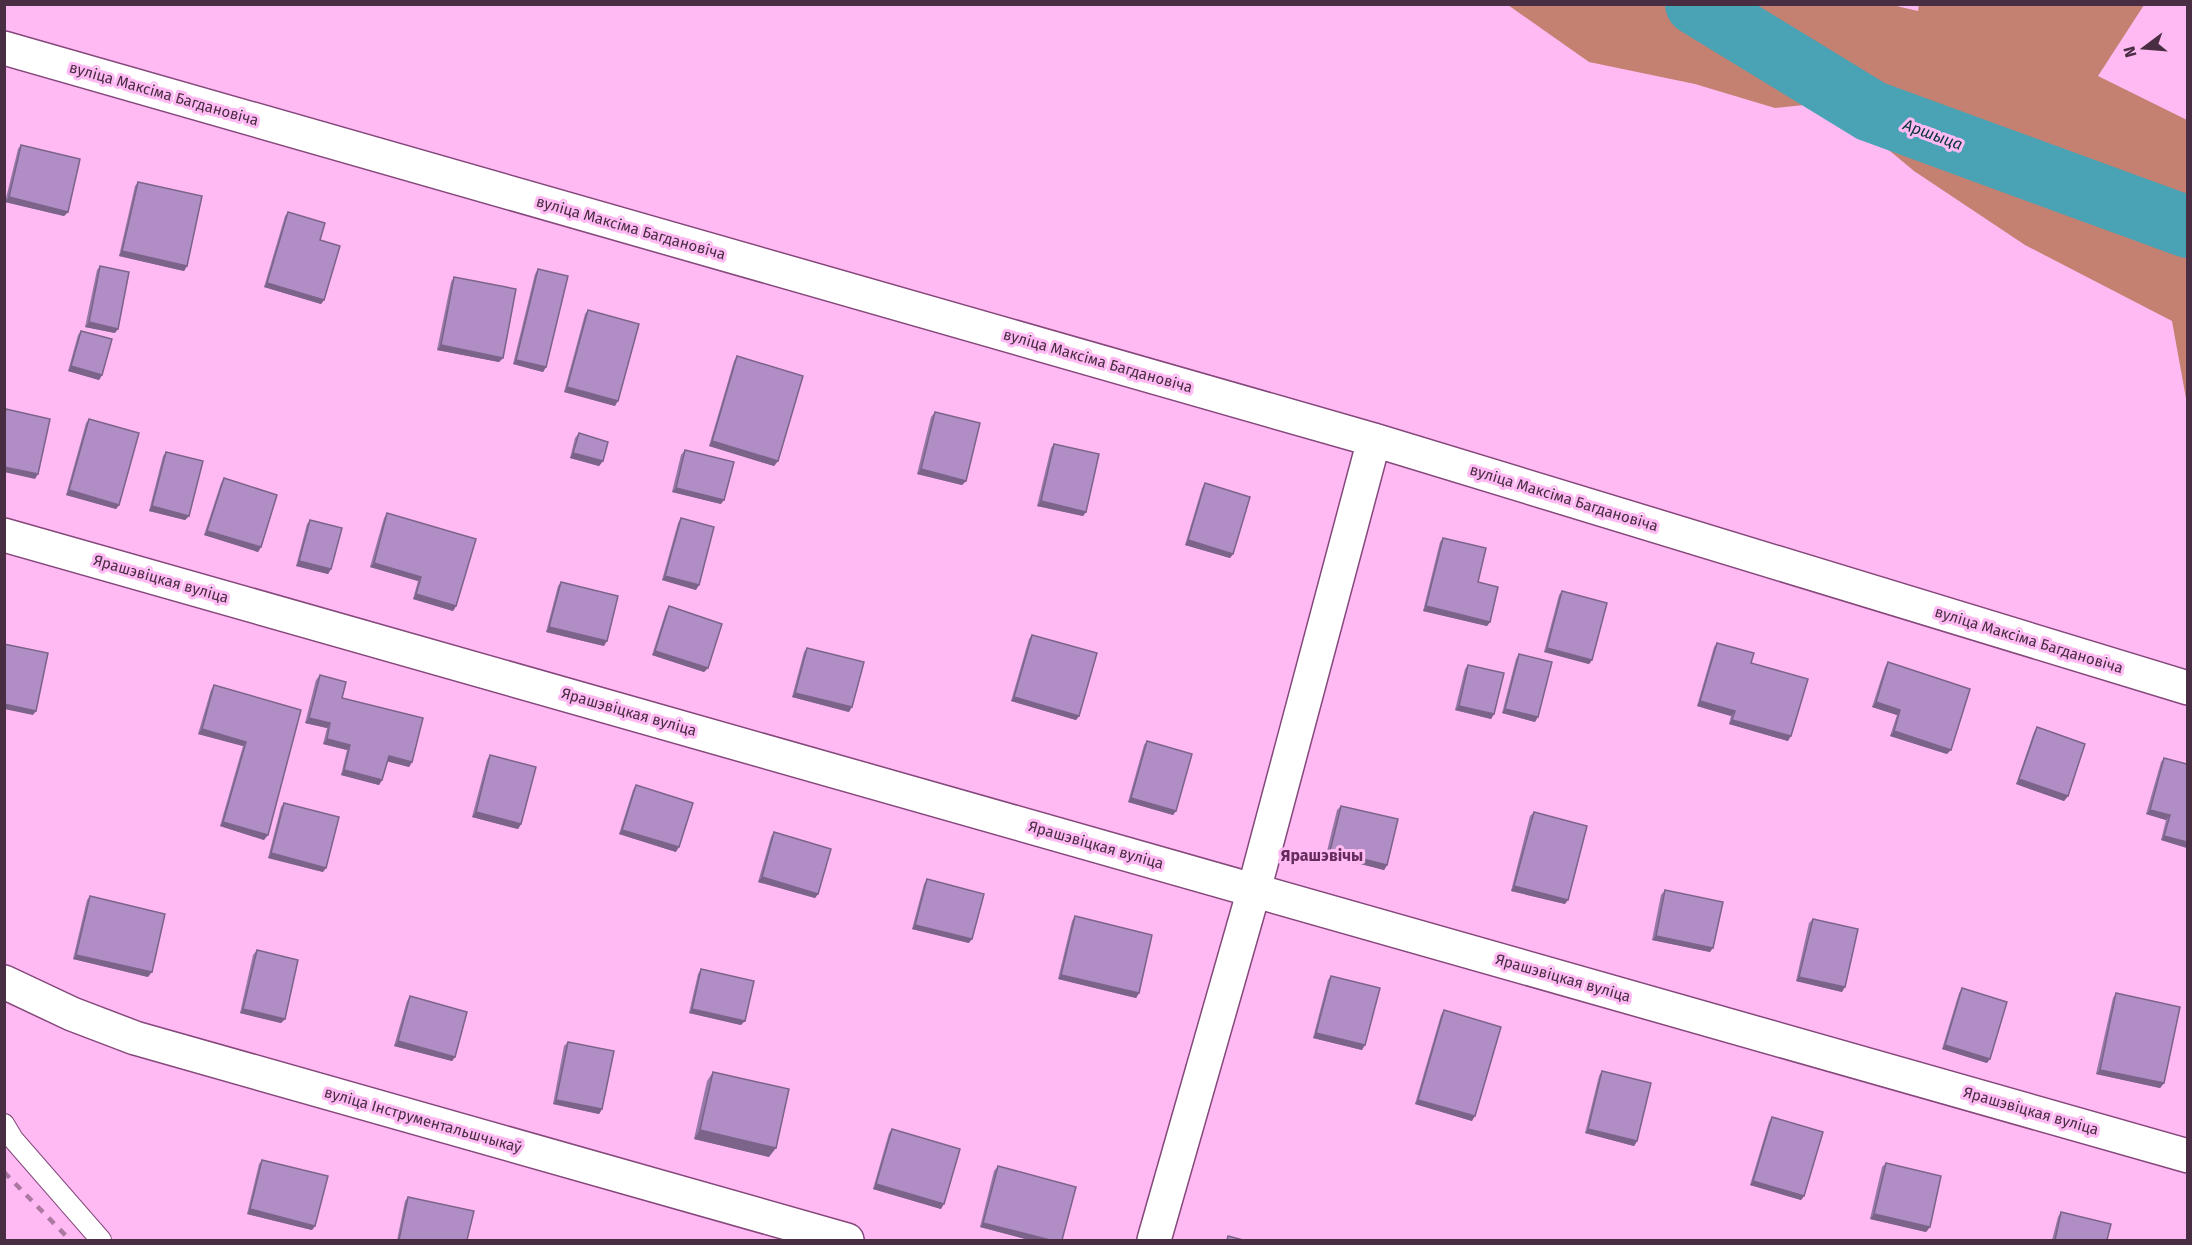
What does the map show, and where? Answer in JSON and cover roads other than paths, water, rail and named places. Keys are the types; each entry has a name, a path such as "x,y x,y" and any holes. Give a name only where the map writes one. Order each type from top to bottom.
{"street":[{"name":"вуліца Максіма Багдановіча","path":"4,48 1374,440 2187,688"},
{"path":"1154,1240 1254,890 1374,440"},
{"name":"Ярашэвіцкая вуліца","path":"4,535 2187,1156"},
{"name":"вуліца Інструментальшчыкаў","path":"4,982 72,1014 135,1038 847,1240"}],"lane":[{"path":"4,1124 13,1139 101,1240"}],"waterway":[{"name":"Аршыца","path":"1696,4 1871,111 2188,227"}],"railway":[{"path":"4,1172 70,1240"}],"district":[{"name":"Ярашэвічы","path":"1322,855"}]}
